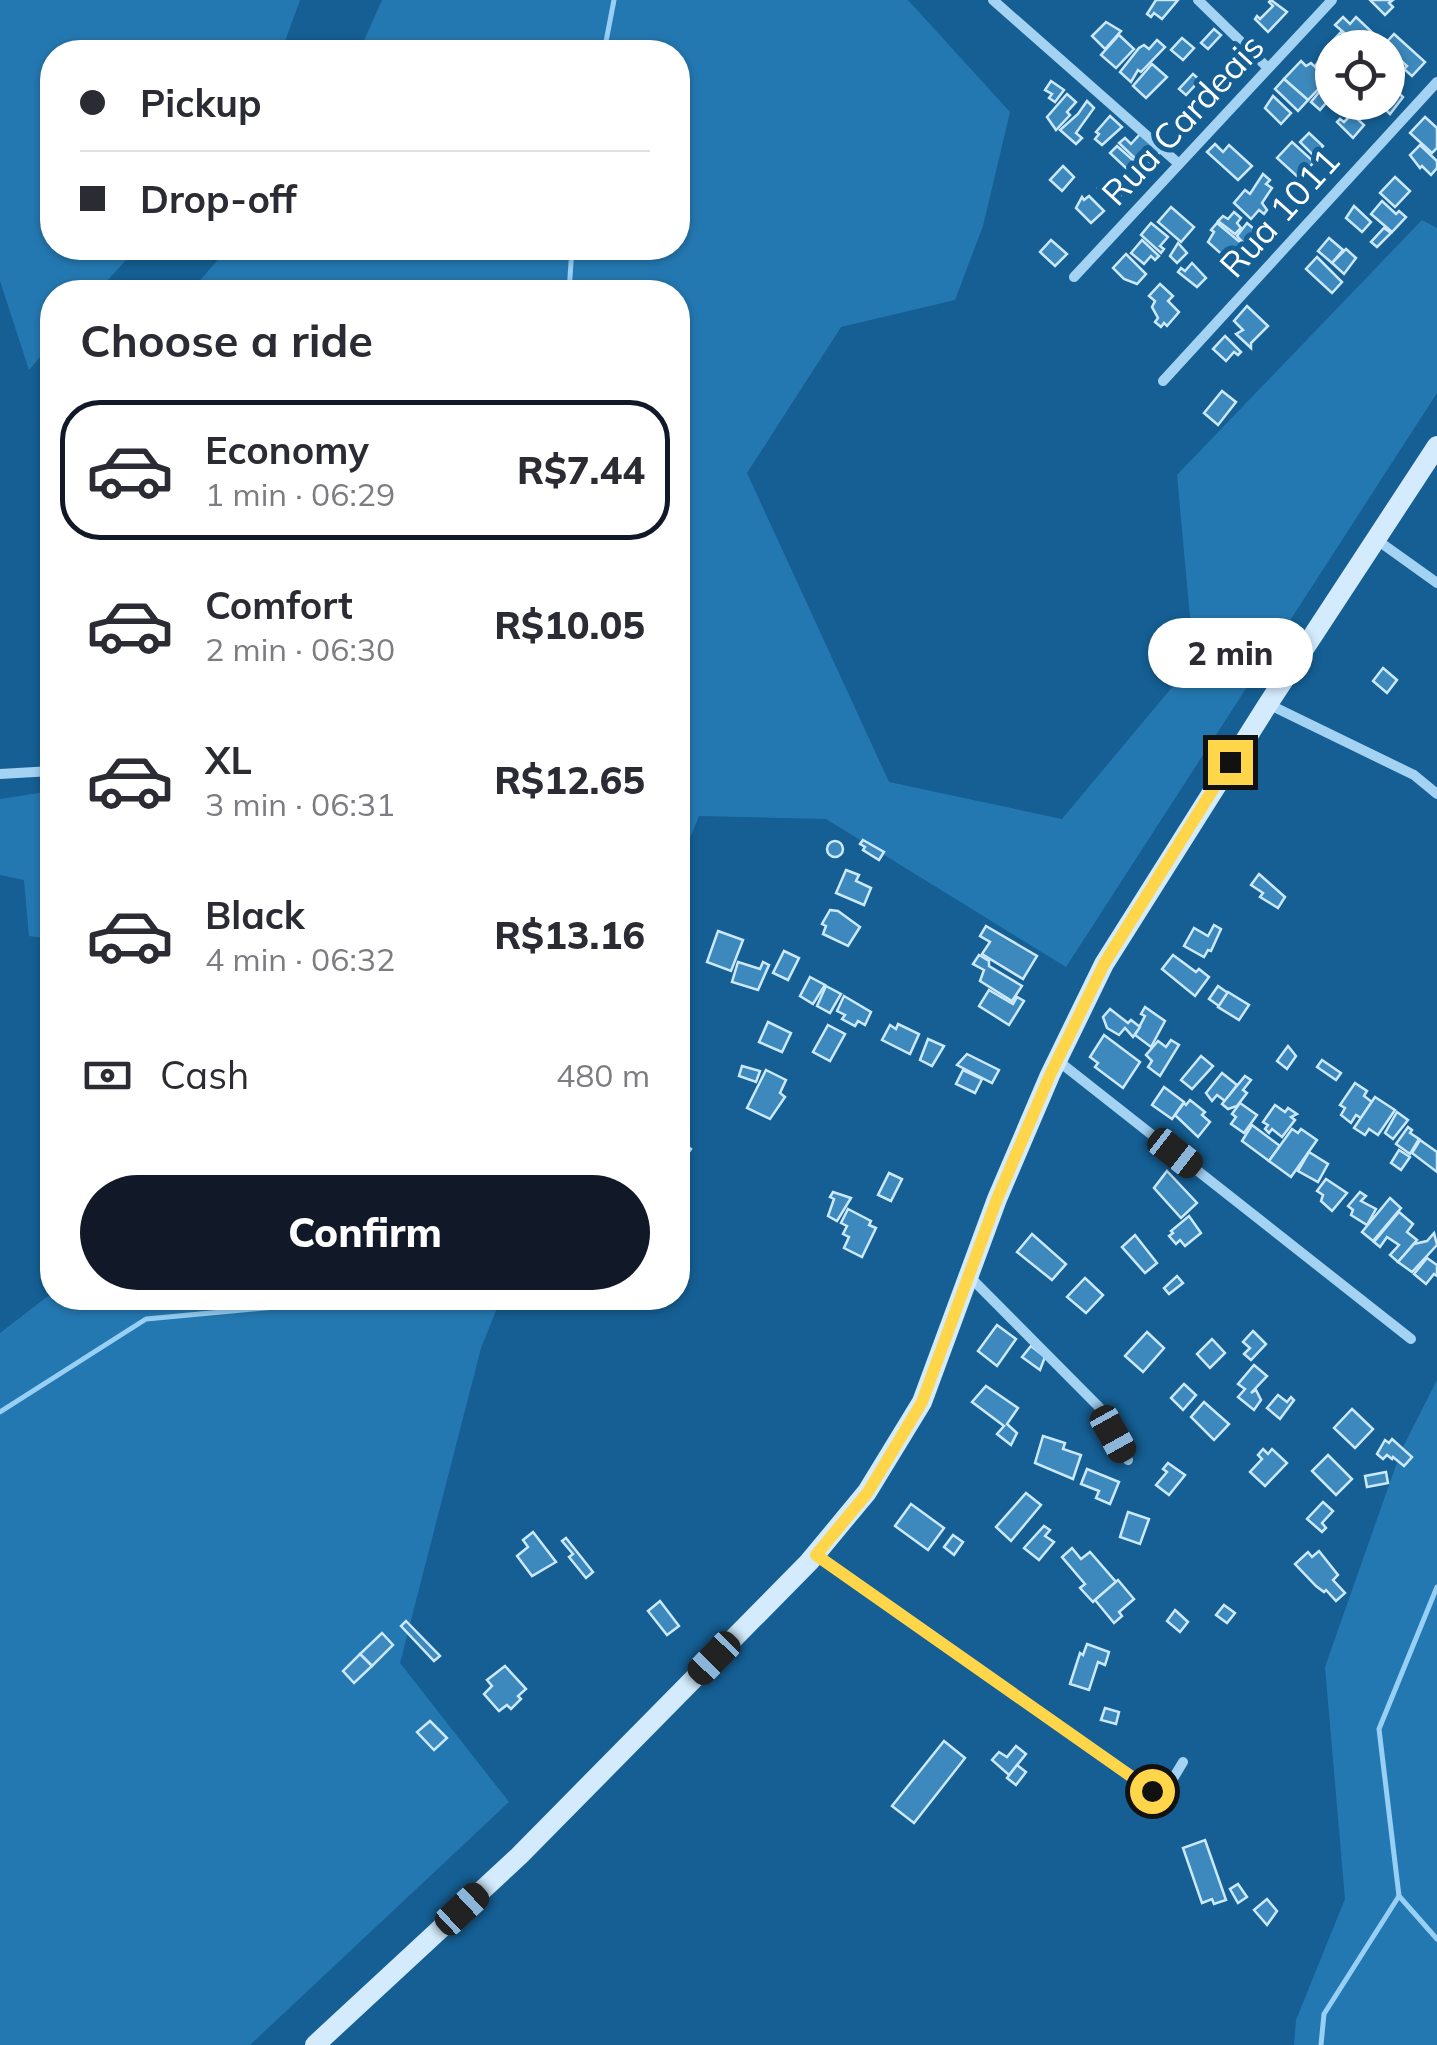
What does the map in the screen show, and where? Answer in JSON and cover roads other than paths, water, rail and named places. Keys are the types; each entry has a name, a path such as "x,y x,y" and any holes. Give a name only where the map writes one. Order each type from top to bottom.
{"main road":[{"path":"315,2045 518,1856 816,1555 868,1492 922,1402 997,1199 1104,964 1437,446"}],"street":[{"path":"994,0 1179,164"},
{"path":"1198,0 1268,68"},
{"name":"Rua Cardeais","path":"1074,277 1332,0"},
{"name":"Rua 1011","path":"1163,382 1437,82"},
{"path":"1377,540 1437,583"},
{"path":"1268,704 1414,776 1437,794"},
{"path":"0,774 40,772"},
{"path":"1057,1060 1412,1339"},
{"path":"969,1276 1098,1407 1128,1460"},
{"path":"816,1555 1152,1791 1165,1792 1184,1762"}],"waterway":[{"path":"606,40 614,0"},
{"path":"570,280 571,260"},
{"path":"0,1412 146,1319 243,1310"},
{"path":"1437,1587 1379,1729 1399,1896 1437,1939"},
{"path":"1321,2045 1324,2014 1399,1896"}]}
